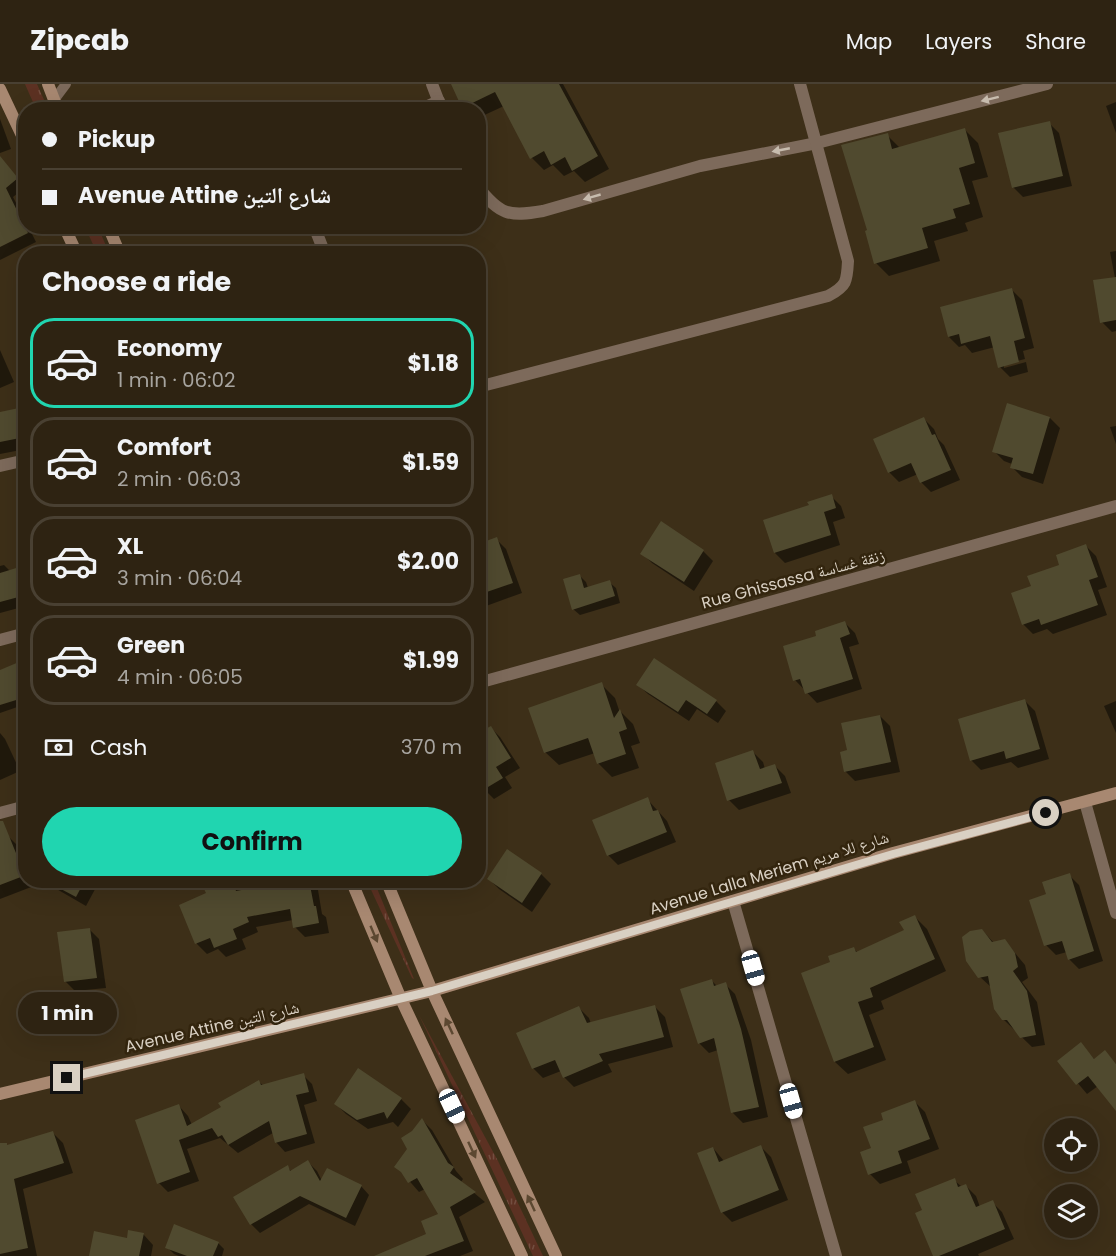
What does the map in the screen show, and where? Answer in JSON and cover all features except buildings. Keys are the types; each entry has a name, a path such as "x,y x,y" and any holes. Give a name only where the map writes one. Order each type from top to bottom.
{"street":[{"path":"48,84 55,102"},
{"path":"432,84 440,102"},
{"path":"486,385 828,296 839,290 846,282 848,261 800,84"},
{"path":"486,197 502,211 519,215 543,211 700,165 817,143 1047,84"},
{"path":"0,89 18,127"},
{"path":"0,466 18,462"},
{"name":"Rue Ghissassa زنقة غساسة","path":"486,681 1116,506"},
{"path":"0,640 18,635"},
{"name":"Avenue Lalla Meriem شارع للا مريم","path":"432,991 893,854 1116,793"},
{"path":"1085,802 1116,913"},
{"path":"0,813 18,808"},
{"path":"354,888 401,999 522,1256"},
{"path":"389,888 432,991 556,1256"},
{"path":"733,901 836,1256"},
{"name":"Avenue Attine شارع التين","path":"0,1094 432,991"}],"lane":[{"path":"57,102 66,84"}],"green space":[{"path":"25,84 37,84 45,102 33,102"},
{"path":"88,234 101,234 106,246 94,246"},
{"path":"370,888 377,888 414,979"},
{"path":"419,1015 498,1161 543,1256 533,1256"}],"route":[{"path":"67,1078 432,991 893,854 1046,813"}]}
